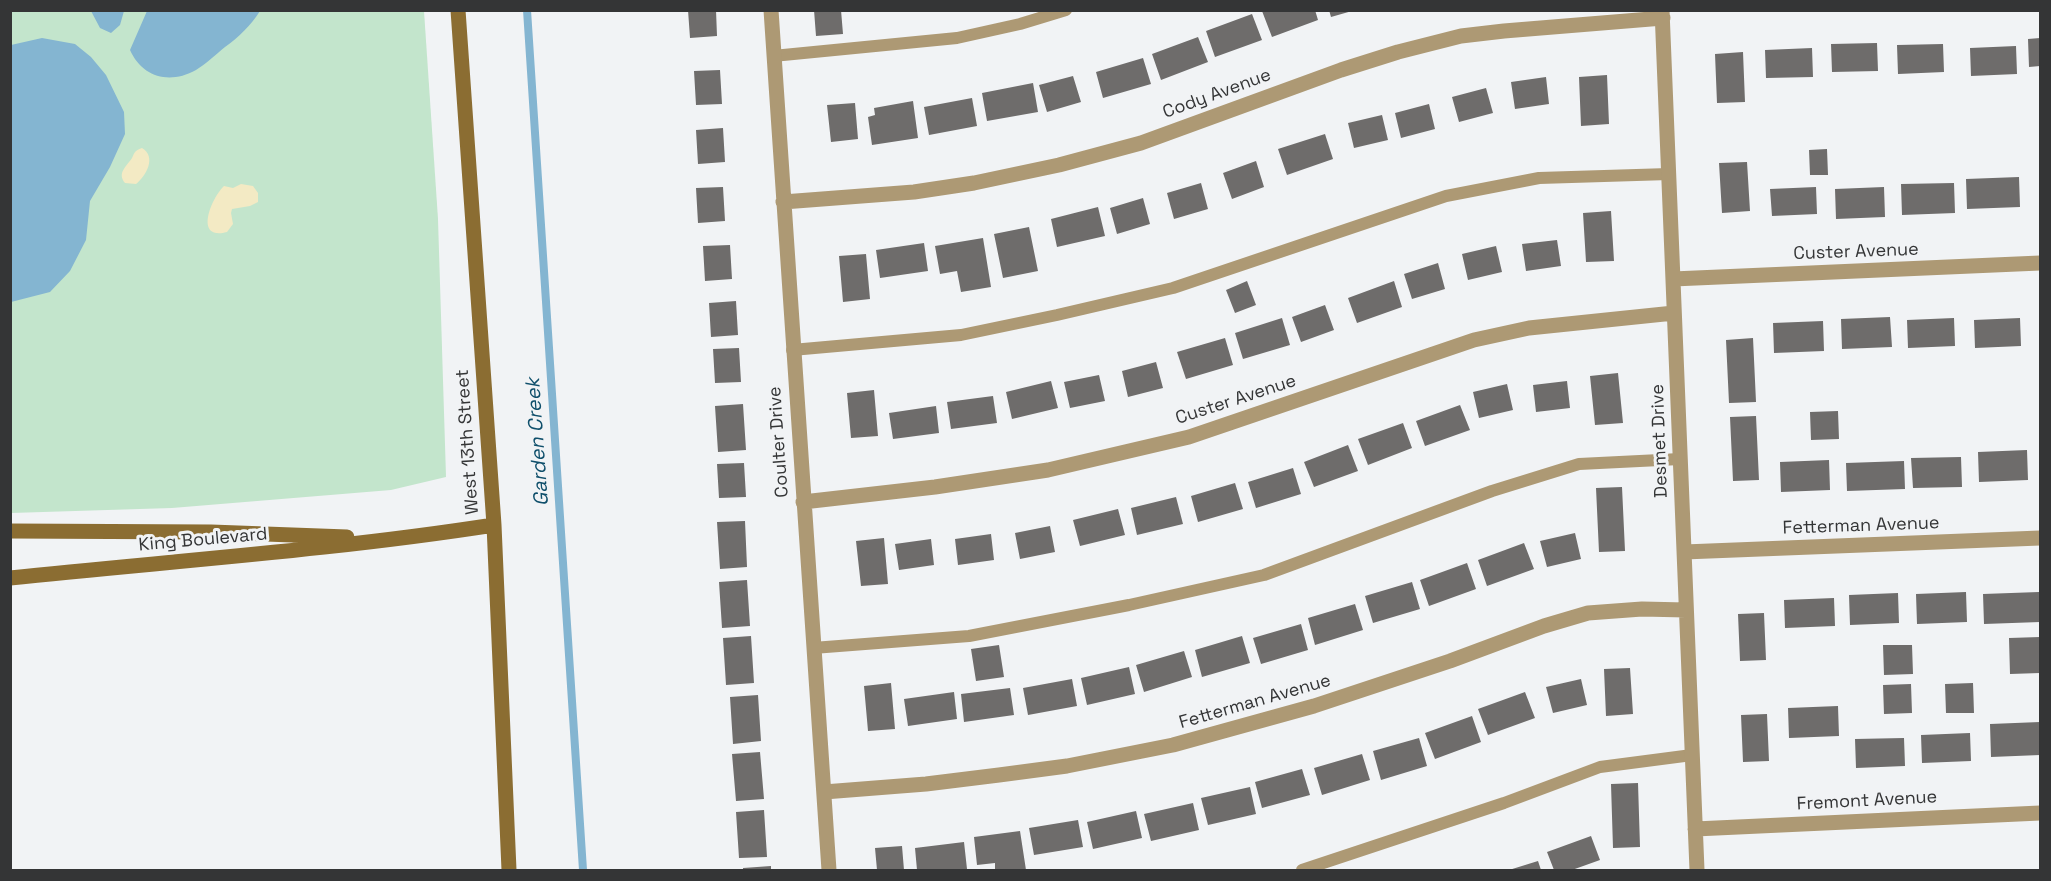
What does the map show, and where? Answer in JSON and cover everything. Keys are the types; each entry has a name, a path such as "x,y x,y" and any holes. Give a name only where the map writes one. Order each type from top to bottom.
{"street":[{"name":"West 13th Street","path":"458,10 494,525 509,870"},
{"name":"Coulter Drive","path":"771,10 792,350 829,870"},
{"name":"Desmet Drive","path":"1662,14 1696,870"},
{"name":"Cody Avenue","path":"783,202 914,192 974,183 1059,165 1141,143 1341,70 1461,36 1662,14"},
{"name":"Custer Avenue","path":"1673,279 2040,263"},
{"name":"Custer Avenue","path":"803,502 935,487 1071,465 1189,437 1474,340 1529,328 1674,313"},
{"name":"King Boulevard","path":"10,578 208,560 398,539 494,525"},
{"name":"King Boulevard","path":"10,531 211,532 398,539"},
{"name":"Fetterman Avenue","path":"1684,552 2040,538"},
{"name":"Fetterman Avenue","path":"824,792 926,784 1067,766 1173,745 1314,706 1450,661 1544,626 1588,613 1642,609 1686,610"},
{"name":"Fremont Avenue","path":"1695,829 2040,813"}],"lane":[{"path":"773,56 957,38 1020,24 1066,10"},
{"path":"792,350 961,335 1069,313 1173,288 1446,196 1539,178 1669,174"},
{"path":"813,648 969,636 1264,575 1492,491 1579,464 1680,459"},
{"path":"1302,870 1504,803 1600,767 1692,755"}],"green space":[{"path":"10,11 424,11 438,219 446,477 391,490 172,508 11,513"}],"sand":[{"path":"142,148 149,156 146,171 136,184 125,183 122,176 123,170 135,152"},
{"path":"241,184 253,186 258,193 258,202 232,209 233,224 227,232 217,233 210,230 208,216 219,192 224,186 233,188"}],"water":[{"path":"147,10 260,11 240,35 200,68 186,75 166,77 157,76 142,67 130,50"},
{"path":"91,11 124,11 120,25 111,33 100,28"},
{"path":"42,38 75,44 91,57 106,75 124,112 125,134 110,167 90,201 86,240 70,271 50,292 11,302 11,45"}],"building":[{"path":"688,10 716,10 717,36 690,38"},
{"path":"814,10 841,10 843,34 816,36"},
{"path":"1315,10 1318,20 1272,37 1262,11"},
{"path":"1329,10 1352,10 1352,11 1331,17"},
{"path":"1252,14 1262,40 1215,57 1206,31"},
{"path":"1198,37 1208,62 1161,80 1152,54"},
{"path":"2040,38 2040,66 2029,67 2028,39"},
{"path":"1877,43 1878,71 1832,72 1831,44"},
{"path":"1943,44 1944,72 1898,74 1897,45"},
{"path":"2016,46 2017,74 1971,76 1970,48"},
{"path":"1812,48 1813,77 1766,78 1765,50"},
{"path":"1743,52 1745,102 1717,103 1715,54"},
{"path":"1143,58 1151,84 1103,98 1096,72"},
{"path":"720,70 722,104 696,105 694,71"},
{"path":"1607,75 1609,124 1581,126 1579,77"},
{"path":"1073,76 1081,102 1047,112 1039,85"},
{"path":"1546,77 1549,104 1515,109 1511,82"},
{"path":"1033,83 1038,112 987,121 982,93"},
{"path":"1486,88 1493,113 1459,122 1452,97"},
{"path":"972,98 977,126 929,135 924,107"},
{"path":"913,101 918,138 872,145 868,117 875,115 874,108"},
{"path":"855,103 858,139 831,142 827,105"},
{"path":"1429,104 1435,129 1401,138 1395,113"},
{"path":"1382,115 1388,140 1354,148 1348,123"},
{"path":"723,128 725,162 698,164 696,130"},
{"path":"1325,134 1333,159 1287,175 1278,149"},
{"path":"1827,149 1828,175 1810,175 1809,150"},
{"path":"1256,161 1264,187 1232,199 1223,173"},
{"path":"1747,162 1750,211 1722,213 1719,163"},
{"path":"2019,177 2020,207 1967,209 1966,179"},
{"path":"1201,183 1208,209 1174,219 1167,193"},
{"path":"1954,183 1955,213 1902,215 1901,184"},
{"path":"723,187 725,221 698,223 696,188"},
{"path":"1816,187 1817,214 1772,216 1770,189"},
{"path":"1884,187 1885,217 1836,219 1835,189"},
{"path":"1143,198 1150,224 1117,234 1110,208"},
{"path":"1098,207 1105,236 1057,247 1051,219"},
{"path":"1611,211 1614,261 1586,262 1583,213"},
{"path":"1029,227 1038,271 1003,278 994,234"},
{"path":"983,238 991,287 961,292 957,271 940,274 935,246"},
{"path":"1557,240 1561,266 1526,271 1522,244"},
{"path":"924,243 928,271 880,278 876,250"},
{"path":"730,245 732,279 705,281 703,246"},
{"path":"1496,246 1502,272 1468,280 1462,254"},
{"path":"866,254 870,299 843,302 839,256"},
{"path":"1438,263 1445,289 1412,299 1404,274"},
{"path":"1247,281 1256,305 1235,313 1226,290"},
{"path":"1394,281 1402,307 1357,323 1348,298"},
{"path":"736,301 738,335 711,337 709,303"},
{"path":"1325,305 1334,330 1301,342 1292,317"},
{"path":"1890,317 1892,347 1842,349 1841,319"},
{"path":"1282,318 1290,345 1243,359 1235,333"},
{"path":"1954,318 1955,346 1908,348 1907,320"},
{"path":"2020,318 2021,346 1975,348 1974,320"},
{"path":"1823,321 1824,351 1774,353 1773,323"},
{"path":"1225,338 1233,365 1186,379 1177,352"},
{"path":"1753,338 1756,402 1729,403 1726,340"},
{"path":"739,348 741,382 715,383 713,349"},
{"path":"1156,362 1163,388 1128,397 1122,371"},
{"path":"1618,373 1623,423 1595,425 1590,376"},
{"path":"1099,375 1105,401 1070,408 1064,382"},
{"path":"1051,381 1058,408 1012,419 1006,392"},
{"path":"1567,381 1570,408 1536,412 1533,385"},
{"path":"1507,384 1513,410 1479,418 1473,392"},
{"path":"874,390 878,436 851,438 847,393"},
{"path":"993,396 997,423 951,429 947,402"},
{"path":"743,404 746,450 718,452 715,406"},
{"path":"1460,405 1470,430 1425,446 1416,421"},
{"path":"936,406 939,433 893,439 889,413"},
{"path":"1838,411 1839,439 1811,440 1810,412"},
{"path":"1756,416 1759,480 1733,481 1730,417"},
{"path":"1403,423 1412,448 1368,465 1358,439"},
{"path":"1348,445 1358,471 1314,487 1304,462"},
{"path":"2027,450 2028,480 1979,482 1978,452"},
{"path":"1961,457 1962,487 1913,488 1911,458"},
{"path":"1829,460 1830,490 1781,492 1780,462"},
{"path":"1904,461 1905,489 1847,491 1846,463"},
{"path":"744,463 746,497 719,498 717,464"},
{"path":"1293,468 1301,494 1256,508 1248,482"},
{"path":"1235,483 1243,509 1198,522 1191,496"},
{"path":"1622,487 1625,551 1599,552 1596,488"},
{"path":"1176,497 1183,524 1137,535 1131,508"},
{"path":"1118,509 1125,535 1080,546 1073,520"},
{"path":"745,521 747,567 720,569 717,522"},
{"path":"1050,526 1055,552 1020,559 1015,533"},
{"path":"1575,533 1581,559 1547,567 1540,541"},
{"path":"991,534 994,560 958,565 955,539"},
{"path":"884,538 888,584 861,586 856,541"},
{"path":"931,539 934,565 899,570 895,544"},
{"path":"1524,543 1534,569 1487,586 1478,560"},
{"path":"1467,563 1476,589 1429,606 1420,580"},
{"path":"747,580 750,626 722,628 719,582"},
{"path":"1412,582 1420,609 1373,623 1365,596"},
{"path":"1966,592 1967,622 1917,624 1916,594"},
{"path":"2039,592 2040,622 1984,624 1983,594"},
{"path":"1898,593 1899,623 1850,625 1849,595"},
{"path":"1834,598 1835,626 1785,628 1784,600"},
{"path":"1355,604 1363,630 1315,645 1308,618"},
{"path":"1764,613 1766,660 1740,661 1738,614"},
{"path":"1301,624 1308,650 1261,664 1253,638"},
{"path":"751,636 754,683 726,685 723,638"},
{"path":"1242,636 1250,663 1202,677 1195,650"},
{"path":"2040,637 2040,673 2010,674 2009,638"},
{"path":"999,645 1004,677 976,681 971,649"},
{"path":"1883,645 1912,645 1913,674 1884,675"},
{"path":"1184,651 1192,677 1144,692 1136,665"},
{"path":"1129,667 1135,694 1087,705 1081,678"},
{"path":"1630,668 1633,714 1606,716 1604,669"},
{"path":"1072,679 1077,706 1028,715 1023,688"},
{"path":"1581,679 1587,705 1553,713 1546,687"},
{"path":"891,683 895,729 868,731 864,686"},
{"path":"1973,683 1974,713 1946,713 1945,684"},
{"path":"1911,684 1912,713 1884,714 1883,685"},
{"path":"1010,688 1014,715 964,722 961,694"},
{"path":"954,692 957,719 908,726 904,699"},
{"path":"1525,692 1535,718 1488,735 1478,709"},
{"path":"758,695 761,741 733,744 730,697"},
{"path":"1838,706 1839,736 1789,738 1788,708"},
{"path":"1767,714 1769,761 1743,762 1741,715"},
{"path":"1472,716 1481,742 1435,759 1425,733"},
{"path":"2040,722 2040,755 1991,757 1990,724"},
{"path":"1970,733 1971,761 1922,763 1921,735"},
{"path":"1419,738 1427,766 1381,780 1373,751"},
{"path":"1904,738 1905,766 1856,768 1855,739"},
{"path":"760,752 764,799 736,801 732,754"},
{"path":"1362,754 1370,780 1322,795 1314,768"},
{"path":"1302,769 1310,795 1262,808 1255,782"},
{"path":"1638,783 1640,847 1613,848 1611,784"},
{"path":"1250,787 1256,814 1208,825 1201,798"},
{"path":"1193,803 1199,830 1151,841 1144,814"},
{"path":"764,810 767,857 739,858 736,812"},
{"path":"1136,811 1142,838 1093,849 1087,822"},
{"path":"1078,820 1083,847 1034,855 1029,828"},
{"path":"1020,831 1026,870 995,870 995,863 977,865 974,837"},
{"path":"1591,836 1600,860 1572,870 1554,870 1547,852"},
{"path":"964,842 967,869 917,870 915,848"},
{"path":"902,846 904,870 877,870 875,848"},
{"path":"1538,861 1541,870 1509,870"},
{"path":"771,866 771,870 743,870 743,868"}],"waterway":[{"name":"Garden Creek","path":"527,10 583,870"}]}
